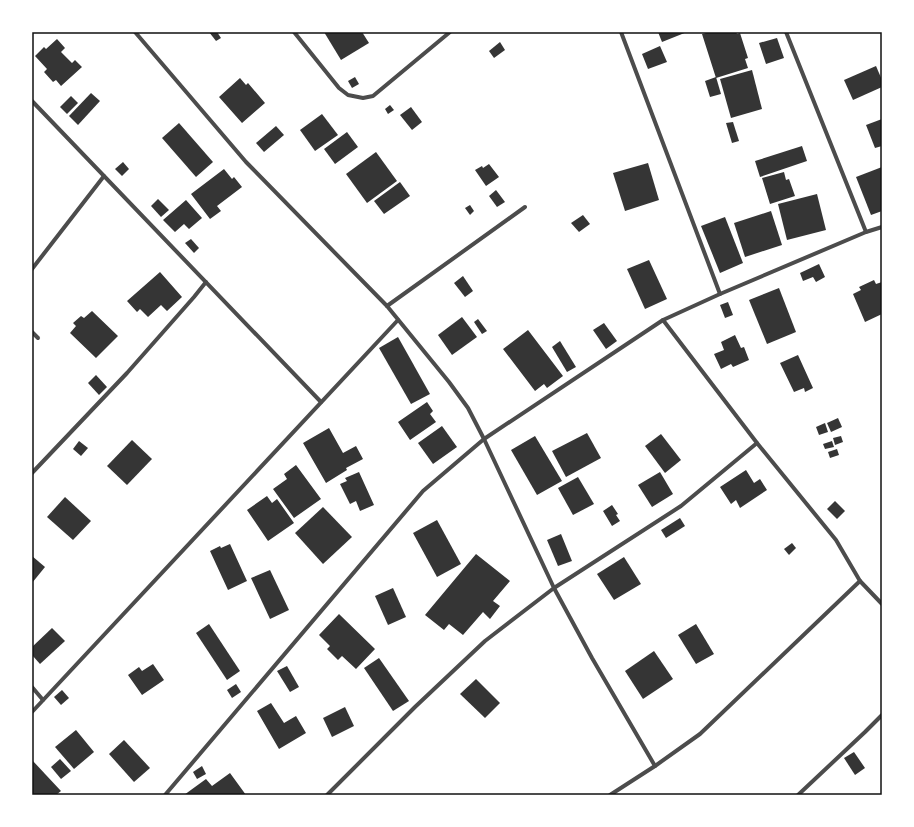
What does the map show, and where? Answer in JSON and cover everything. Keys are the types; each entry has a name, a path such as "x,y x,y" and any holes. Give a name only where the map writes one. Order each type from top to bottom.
{"street":[{"path":"135,32 246,162 387,306 468,408 554,588 592,658 655,766"},
{"path":"294,32 340,88 348,95 363,98 373,96 450,32"},
{"path":"621,32 720,294"},
{"path":"786,32 866,232"},
{"path":"32,101 321,402"},
{"path":"32,269 104,176"},
{"path":"387,306 525,207"},
{"path":"165,795 423,491 484,439 663,320 866,232 882,227"},
{"path":"32,473 127,373 206,282"},
{"path":"32,712 398,320"},
{"path":"663,320 757,443 836,540 860,580 882,604"},
{"path":"32,332 38,338"},
{"path":"327,795 410,712 485,641 554,588 681,506 757,443"},
{"path":"610,795 655,766 700,734 860,580"},
{"path":"32,687 44,700"},
{"path":"798,795 882,715"}],"building":[{"path":"209,32 217,32 221,38 216,41"},
{"path":"324,32 362,32 369,43 341,60"},
{"path":"658,32 687,32 662,42"},
{"path":"710,32 740,33 748,58 745,59 748,68 716,78 702,34"},
{"path":"777,38 784,58 766,64 759,43"},
{"path":"57,39 65,48 61,52 72,63 75,60 82,67 61,86 56,80 53,82 44,72 47,69 35,56 44,47 46,49"},
{"path":"500,42 505,50 494,58 489,51"},
{"path":"660,46 667,62 648,69 642,54"},
{"path":"876,66 882,80 882,87 853,100 844,80"},
{"path":"752,70 762,109 731,118 720,79"},
{"path":"355,77 359,84 352,88 348,81"},
{"path":"716,77 721,94 710,97 705,81"},
{"path":"240,78 246,85 248,83 265,103 242,123 219,97"},
{"path":"91,93 100,101 78,125 69,116"},
{"path":"71,96 78,103 67,114 60,107"},
{"path":"390,105 394,110 388,114 385,109"},
{"path":"411,107 422,122 412,130 400,115"},
{"path":"322,114 338,135 315,151 300,130"},
{"path":"882,119 882,146 875,148 866,125"},
{"path":"733,122 739,141 732,143 726,123"},
{"path":"179,123 213,162 196,177 162,138"},
{"path":"276,126 284,135 264,152 256,143"},
{"path":"347,132 358,147 335,164 324,149"},
{"path":"802,146 807,161 760,177 755,161"},
{"path":"376,152 397,181 367,203 346,174"},
{"path":"123,162 129,169 122,176 115,169"},
{"path":"648,163 659,200 625,211 613,173"},
{"path":"489,164 499,177 486,186 475,170 482,166 483,168"},
{"path":"882,167 882,211 871,215 856,177"},
{"path":"224,169 232,179 234,177 242,187 217,206 221,211 210,219 191,194"},
{"path":"784,172 786,180 789,179 795,196 770,204 762,178"},
{"path":"400,182 410,196 384,214 374,201"},
{"path":"496,190 505,202 497,207 489,196"},
{"path":"817,194 826,230 787,240 778,204"},
{"path":"158,199 169,210 161,217 151,206"},
{"path":"186,200 202,218 189,229 184,224 175,232 163,220"},
{"path":"470,205 474,211 470,215 465,208"},
{"path":"771,211 782,245 745,257 734,223"},
{"path":"583,215 590,224 579,232 571,223"},
{"path":"725,217 743,263 720,273 701,226"},
{"path":"191,239 199,248 194,253 185,243"},
{"path":"649,260 667,299 645,309 627,269"},
{"path":"819,264 825,277 816,282 813,277 803,281 800,273"},
{"path":"160,272 182,297 167,311 161,305 148,317 140,309 137,312 127,301"},
{"path":"463,276 473,291 465,297 454,283"},
{"path":"874,280 876,284 882,282 882,314 865,322 853,294 861,290 859,287"},
{"path":"779,288 796,332 767,344 749,300"},
{"path":"728,302 733,315 725,318 720,305"},
{"path":"92,311 118,336 96,358 70,333 76,326 73,323 81,316 84,318"},
{"path":"462,317 477,337 452,355 438,335"},
{"path":"478,319 487,331 482,334 474,322"},
{"path":"604,323 617,341 606,349 593,330"},
{"path":"528,330 563,376 547,388 544,384 535,391 503,349"},
{"path":"735,335 741,348 744,347 749,360 733,367 731,364 721,369 714,354 724,350 721,342"},
{"path":"398,337 430,394 411,404 379,348"},
{"path":"560,341 576,367 567,372 552,347"},
{"path":"798,355 813,388 805,392 804,388 794,392 780,363"},
{"path":"96,375 107,387 99,395 88,383"},
{"path":"427,402 433,411 430,414 436,422 410,440 398,422"},
{"path":"838,418 842,427 831,432 827,423"},
{"path":"825,423 828,432 819,435 816,427"},
{"path":"442,426 457,447 433,464 418,443"},
{"path":"329,428 343,453 356,446 363,459 346,468 347,470 326,483 303,443"},
{"path":"587,433 601,458 566,477 552,451"},
{"path":"661,434 681,460 665,473 645,446"},
{"path":"535,436 562,481 537,495 511,450"},
{"path":"841,436 843,442 835,445 833,438"},
{"path":"132,440 152,459 127,485 107,466"},
{"path":"79,441 88,448 81,456 73,449"},
{"path":"832,441 834,447 825,449 823,444"},
{"path":"837,449 839,455 830,458 828,452"},
{"path":"296,465 321,499 294,518 273,489 287,479 284,474"},
{"path":"746,470 754,483 760,479 767,490 740,508 736,500 731,504 720,487"},
{"path":"359,472 374,505 360,511 356,501 350,504 340,484 347,481 345,478"},
{"path":"660,472 673,494 652,507 638,485"},
{"path":"578,477 594,504 573,515 558,488"},
{"path":"267,496 272,503 277,499 294,523 268,541 247,510"},
{"path":"65,497 91,521 73,540 47,517"},
{"path":"835,501 845,511 837,519 827,509"},
{"path":"612,505 618,514 616,515 620,521 612,526 603,511"},
{"path":"323,507 352,537 323,564 295,533"},
{"path":"680,518 685,526 666,538 661,530"},
{"path":"437,520 461,564 437,577 413,533"},
{"path":"561,534 572,561 558,566 547,540"},
{"path":"792,543 796,548 789,555 784,549"},
{"path":"230,544 247,581 228,590 210,551 220,546 221,548"},
{"path":"476,554 510,581 493,601 500,606 490,619 483,612 463,635 449,624 444,630 425,615"},
{"path":"32,556 45,567 32,583"},
{"path":"624,557 641,584 614,600 597,574"},
{"path":"270,570 289,610 270,619 251,578"},
{"path":"393,588 406,617 388,625 375,596"},
{"path":"339,614 375,649 356,669 342,656 338,660 327,649 330,646 319,635"},
{"path":"209,624 240,671 227,680 196,633"},
{"path":"696,624 714,654 696,664 678,635"},
{"path":"52,628 65,641 40,664 32,655 32,647"},
{"path":"654,651 673,679 643,699 625,671"},
{"path":"379,658 409,701 393,711 364,668"},
{"path":"153,664 164,680 142,695 128,675 139,667 142,671"},
{"path":"287,666 299,687 290,692 277,671"},
{"path":"476,679 500,703 485,718 460,694"},
{"path":"236,684 241,692 232,698 227,690"},
{"path":"62,690 69,698 61,705 54,697"},
{"path":"271,703 284,723 296,716 306,733 279,749 257,711"},
{"path":"345,707 354,726 332,737 323,718"},
{"path":"76,730 94,752 74,769 55,747"},
{"path":"124,740 150,768 134,782 109,754"},
{"path":"854,752 865,768 855,775 844,758"},
{"path":"60,759 71,771 61,779 51,767"},
{"path":"32,760 61,791 56,795 32,795"},
{"path":"202,766 206,774 197,779 193,772"},
{"path":"230,773 246,795 184,795 206,779 212,786"}]}
